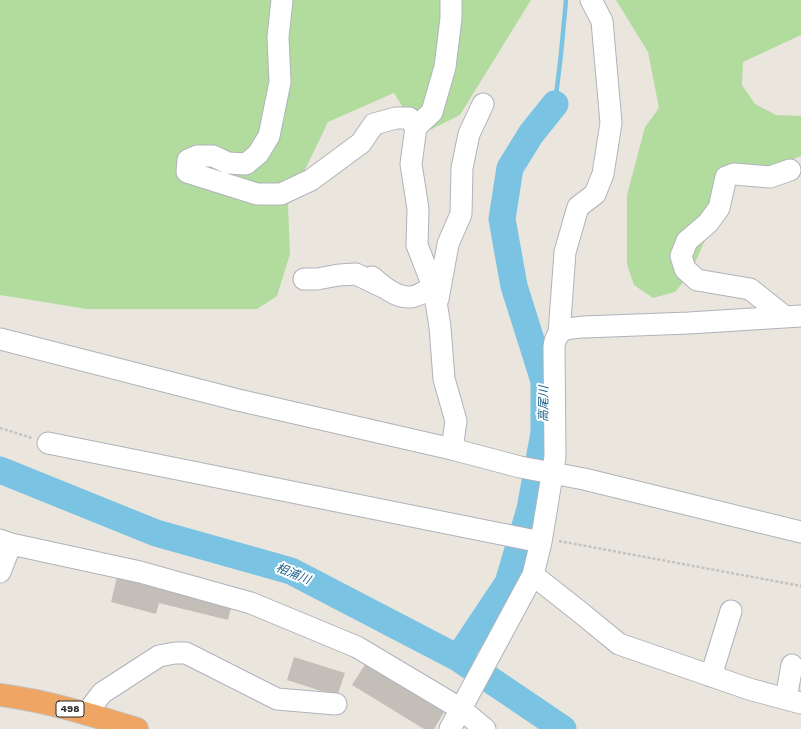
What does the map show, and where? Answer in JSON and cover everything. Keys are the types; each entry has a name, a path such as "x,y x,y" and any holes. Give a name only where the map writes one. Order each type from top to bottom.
{"highway":[{"name":"498","path":"0,695 19,697 138,729"}],"street":[{"path":"282,0 278,37 280,82 269,136 258,154 246,164 228,163 213,156 197,156 188,160 187,172 256,194 281,194 311,180 361,143 374,124 396,118 409,118 416,127"},
{"path":"452,0 452,18 445,67 432,112 416,127 412,164 418,209 417,245 433,286 440,327 444,379 456,421 452,449"},
{"path":"559,334 565,252 578,207 596,194 603,174 611,123 602,21 591,0"},
{"path":"437,307 448,244 461,214 462,168 469,134 483,104"},
{"path":"790,170 770,177 734,174 726,177 719,208 708,223 687,241 681,256 685,269 697,280 750,290 793,316"},
{"path":"363,270 383,286"},
{"path":"304,279 317,279 356,274 383,286 398,295 411,297 433,286"},
{"path":"450,729 534,575 531,540 537,470 555,457 554,347 555,339 559,334 569,328 689,323 793,316"},
{"path":"0,339 238,400 537,470 584,479 801,532"},
{"path":"48,443 531,540"},
{"path":"0,572 6,542 140,572 251,604 357,647 464,704 485,729"},
{"path":"534,575 619,644 711,676 749,689 793,701 792,664"},
{"path":"711,676 731,611"},
{"path":"86,714 102,693 160,656 175,652 186,652 277,699 336,704"}],"path":[{"path":"531,540 801,586"}],"green space":[{"path":"0,0 531,0 460,115 420,135 394,93 328,122 288,205 290,254 277,296 257,309 87,309 0,295"},
{"path":"616,0 801,0 801,35 743,62 742,85 755,104 776,115 801,116 801,156 729,186 690,274 675,292 653,298 634,285 627,264 627,195 645,127 659,108 648,52"}],"building":[{"path":"117,577 231,607 228,620 159,603 156,614 111,602"},
{"path":"294,657 345,673 337,696 287,680"},
{"path":"366,663 444,712 434,729 424,729 352,685"}],"waterway":[{"path":"555,104 566,0"},
{"name":"高尾川","path":"458,658 508,583 530,509 544,433 544,381 514,286 502,219 510,168 531,134 555,104"},
{"name":"相浦川","path":"0,470 156,533 291,571 458,658 563,729"}]}
